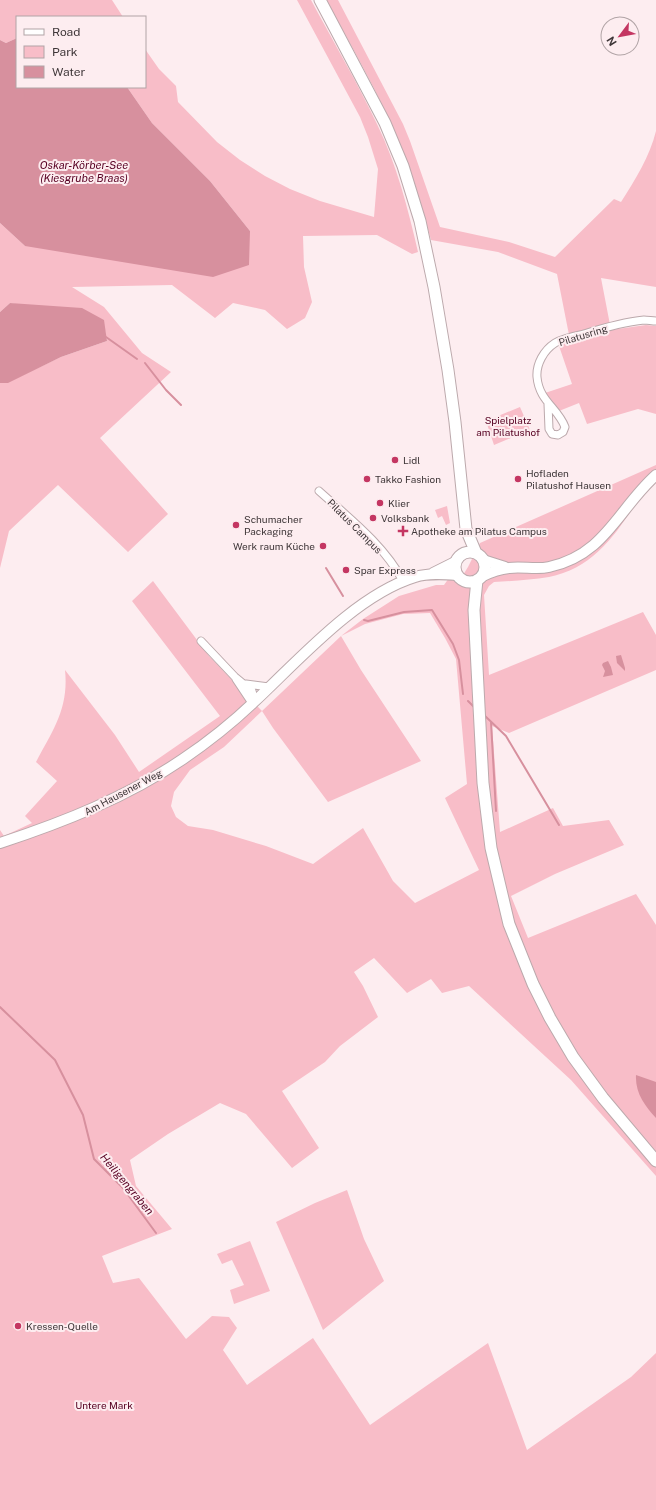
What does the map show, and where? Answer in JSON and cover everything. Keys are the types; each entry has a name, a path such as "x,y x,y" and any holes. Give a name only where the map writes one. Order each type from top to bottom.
{"main road":[{"path":"320,0 386,123 411,190 420,222 434,287 455,422 466,529 455,571 468,590 474,610"},
{"path":"429,574 472,552 494,564 509,568 548,567 571,559 595,544 614,525 642,488 656,475"},
{"path":"466,529 480,557 485,571 480,578 474,610 483,783 491,848 509,924 533,984 550,1018 573,1057 603,1098 656,1161"},
{"path":"429,574 461,578 473,582 509,568"},
{"name":"Am Hausener Weg","path":"0,843 50,827 84,813 142,784 194,751 217,734 254,702 346,616 376,595 403,581 429,574"}],"street":[{"name":"Pilatusring","path":"548,404 538,386 537,370 541,358 554,344 563,339 610,326 645,320 656,321"},
{"name":"Pilatus Campus","path":"319,491 372,540 398,572 403,581"},
{"path":"201,640 254,702"},
{"path":"234,677 252,691 254,702"},
{"path":"243,683 252,686 269,687"}],"green space":[{"path":"0,0 112,0 122,16 16,16 16,38 6,43 0,40"},
{"path":"297,0 311,0 377,124 396,171 406,203 418,252 412,254 377,235 303,236 304,267 312,302 305,318 287,329 265,310 233,303 215,318 172,285 72,287 104,307 142,353 171,372 100,438 168,514 128,552 58,485 9,531 0,568 0,383 8,382 61,357 107,341 103,320 10,303 0,312 0,223 25,246 250,231 210,181 152,123 128,88 146,88 146,50 159,69 176,86 178,102 217,142 240,160 265,176 290,189 320,201 374,217 378,169 360,117"},
{"path":"326,0 338,0 403,124 440,227 509,242 555,257 614,199 621,202 646,159 656,131 656,287 601,278 611,330 646,325 656,326 656,414 638,409 587,424 579,403 559,411 545,393 572,384 558,343 570,340 557,274 498,252 431,240 413,179 392,125 365,71"},
{"name":"Spielplatz am Pilatushof","path":"520,407 530,430 494,445 486,421"},
{"name":"Untere Mark","path":"656,465 656,469 625,520 600,550 586,562 569,571 549,577 494,582 489,586 484,595 489,675 643,612 656,635 656,670 509,733 492,726 500,832 553,808 563,826 609,820 624,845 555,874 511,896 528,938 636,894 656,925 656,1176 571,1080 469,986 442,993 431,979 407,993 374,958 354,972 363,986 378,1017 340,1046 325,1062 282,1091 319,1148 292,1168 246,1114 220,1103 168,1134 130,1160 136,1186 172,1229 102,1256 113,1283 139,1278 186,1339 212,1316 229,1317 237,1328 223,1350 247,1385 313,1338 370,1425 488,1343 527,1450 631,1377 656,1353 656,1510 0,1510 0,830 4,836 32,823 25,816 57,781 36,762 54,729 62,707 66,684 65,670 115,735 139,772 220,716 132,601 153,581 209,656 262,711 224,747 190,770 174,792 171,806 176,817 188,826 213,830 266,846 313,864 363,828 393,881 415,903 479,870 445,798 467,784 456,659 430,613 403,614 365,624 341,636 363,619 399,596 436,585 444,585 449,578 458,583 480,543"},
{"path":"447,506 450,523 446,525 442,516 438,518 435,510"},
{"path":"341,636 361,670 421,761 328,802 262,711"},
{"path":"347,1190 364,1239 384,1281 323,1330 276,1222 315,1203"},
{"path":"250,1241 270,1291 234,1304 230,1290 244,1285 232,1260 222,1264 217,1254"}],"water":[{"name":"Oskar-Körber-See (Kiesgrube Braas)","path":"16,38 16,88 128,88 152,123 210,181 250,231 249,265 213,277 25,246 0,223 0,40 6,43"},
{"path":"10,303 82,308 104,320 107,341 61,357 8,383 0,383 0,312"},
{"path":"621,655 625,671 617,663 616,656"},
{"path":"608,661 613,675 603,677 605,671 602,665"},
{"path":"636,1075 656,1082 656,1118 648,1109 639,1093"}],"waterway":[{"path":"106,337 137,359"},
{"path":"145,363 166,390 181,405"},
{"path":"326,568 343,596"},
{"path":"364,620 368,621 404,612 432,610 453,644 459,660 463,694"},
{"path":"468,701 474,707"},
{"path":"484,715 506,736 559,825"},
{"path":"491,722 496,811"},
{"name":"Heiligengraben","path":"0,1007 55,1060 83,1115 94,1159 123,1188 156,1233"}],"place":[{"name":"Lidl","path":"395,460"},
{"name":"Takko Fashion","path":"367,479"},
{"name":"Hofladen Pilatushof Hausen","path":"518,479"},
{"name":"Klier","path":"380,503"},
{"name":"Volksbank","path":"373,518"},
{"name":"Schumacher Packaging","path":"236,525"},
{"name":"Apotheke am Pilatus Campus","path":"403,531"},
{"name":"Werk raum Küche","path":"323,546"},
{"name":"Spar Express","path":"346,570"},
{"name":"Kressen-Quelle","path":"18,1326"}]}
